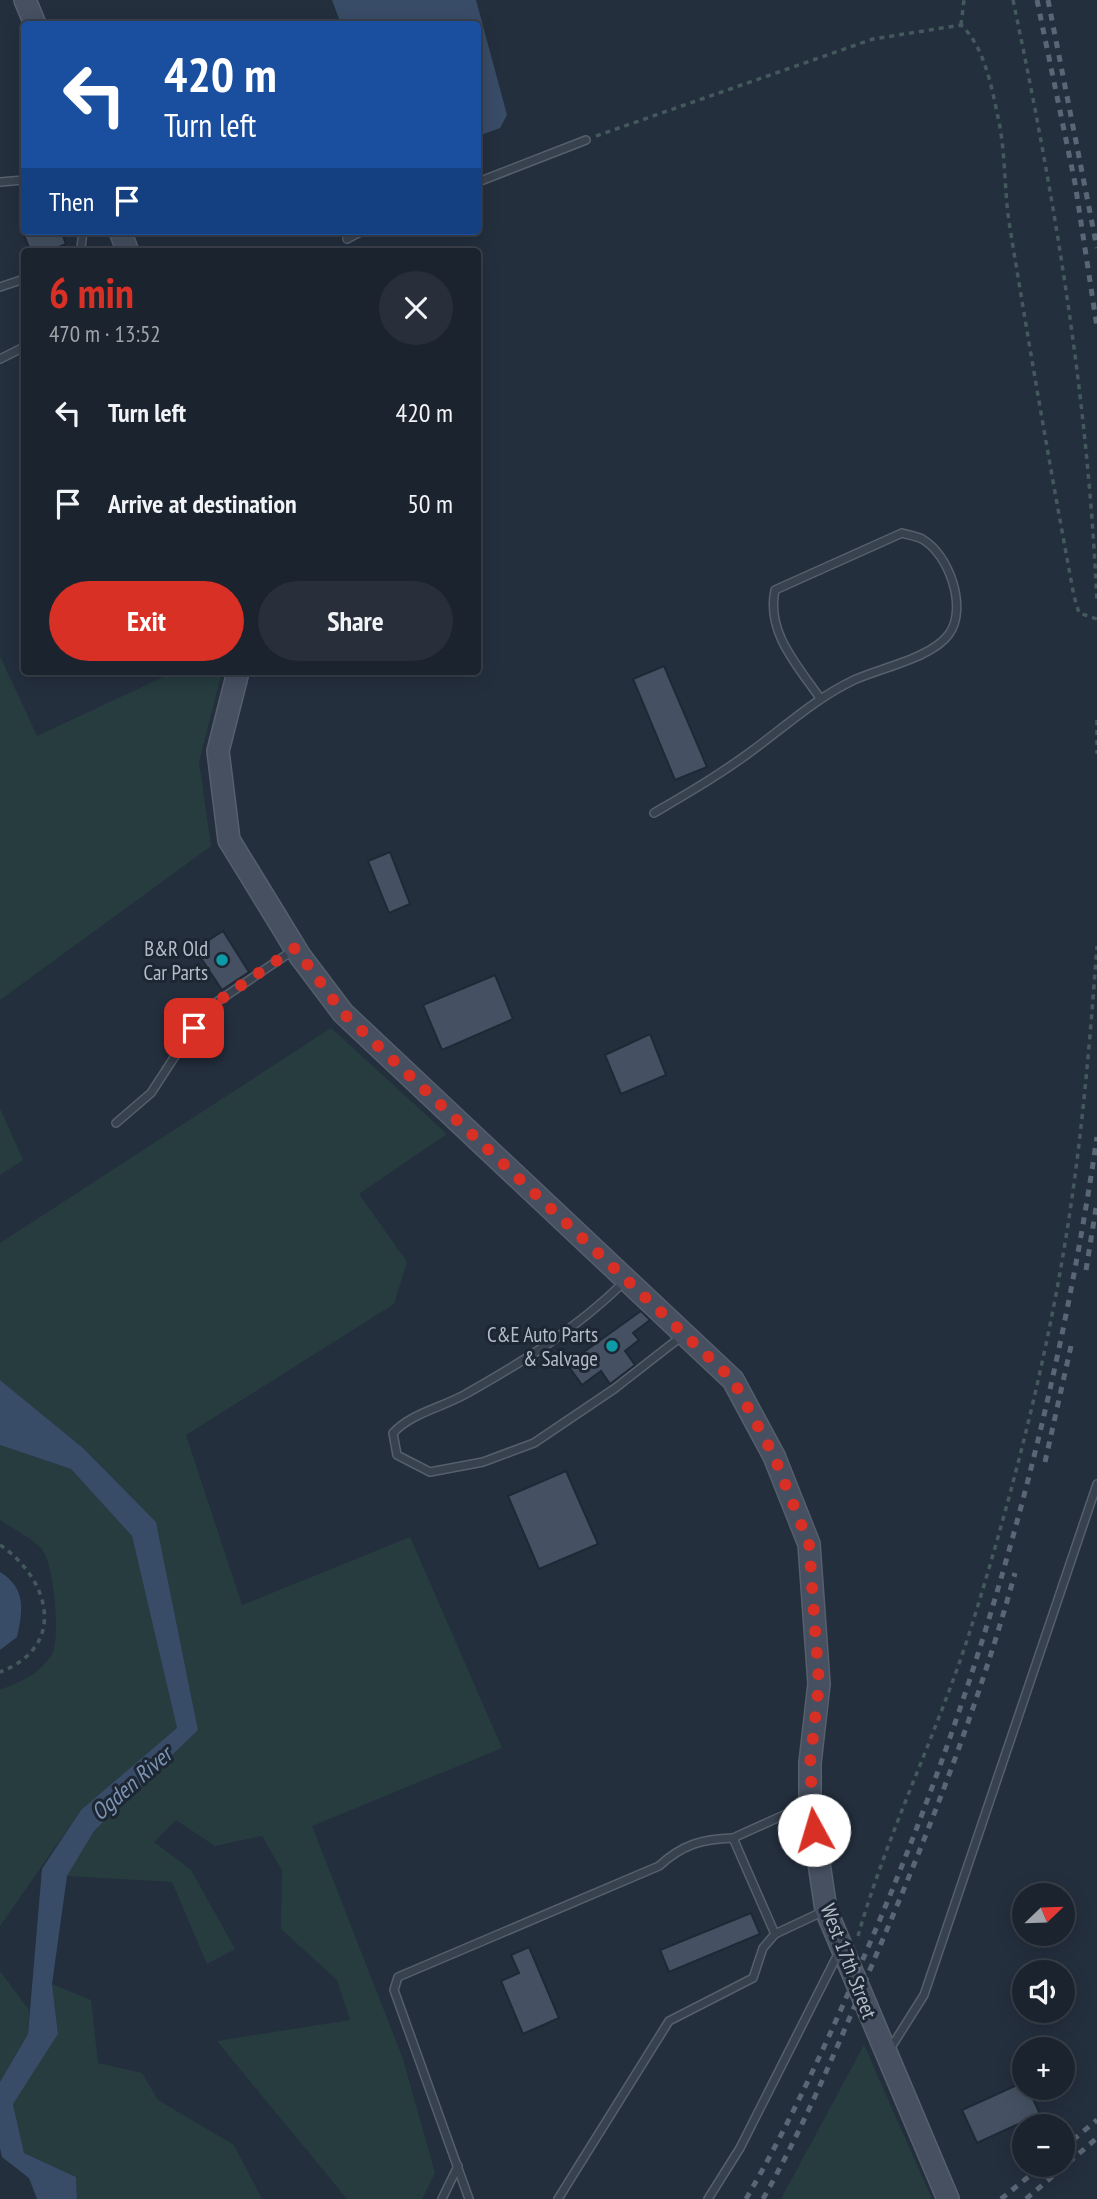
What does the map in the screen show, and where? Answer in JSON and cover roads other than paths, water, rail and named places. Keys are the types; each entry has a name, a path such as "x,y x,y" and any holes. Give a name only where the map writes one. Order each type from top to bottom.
{"street":[{"path":"25,0 34,21"},
{"name":"West 17th Street","path":"237,675 218,751 229,840 295,948 343,1013 733,1380 774,1456 809,1544 819,1684 810,1763 810,1803 826,1910 948,2199"}],"lane":[{"path":"481,180 586,140"},
{"path":"0,182 21,180"},
{"path":"347,239 354,235"},
{"path":"0,287 21,280"},
{"path":"0,359 21,348"},
{"path":"654,813 712,779 820,698 856,679 929,651 950,634 956,610 951,579 941,556 923,540 902,533 775,590 771,610 782,642 820,698"},
{"path":"116,1123 151,1093 205,1010 295,948"},
{"path":"626,1280 569,1330 511,1369 459,1398 404,1422 393,1433 397,1455 430,1472 483,1461 534,1443 614,1389 684,1334"},
{"path":"886,2056 924,1995 1097,1484"},
{"path":"469,2199 394,1990 398,1977 659,1866 674,1852 701,1839 733,1838 810,1803"},
{"path":"733,1838 775,1934"},
{"path":"558,2199 669,2021 753,1978 763,1948 775,1934 826,1910"},
{"path":"708,2199 740,2148 842,1951"},
{"path":"442,2199 458,2166"}],"water":[{"path":"332,0 476,0 507,115 500,128 481,135 481,21 340,21"},
{"name":"Ogden River","path":"0,1380 83,1448 156,1522 198,1730 94,1831 67,1876 52,1984 58,2034 13,2104 24,2153 76,2177 77,2199 37,2199 29,2178 2,2157 0,2148 0,2082 28,2034 42,1869 81,1810 177,1728 132,1536 71,1469 0,1445"},
{"path":"0,1572 18,1592 21,1618 17,1637 0,1650"}],"railway":[{"path":"1037,0 1075,183 1097,327"},
{"path":"1048,0 1097,248"},
{"path":"746,2199 800,2098 848,1994 952,1733 1013,1538 1038,1439 1061,1339 1097,1137"},
{"path":"1086,1270 1096,1208"},
{"path":"1045,1462 1071,1346"},
{"path":"763,2199 823,2078 916,1860 986,1670 1015,1573"},
{"path":"1075,2138 1097,2120"},
{"path":"1026,2199 1097,2138"},
{"path":"1001,2199 1028,2177"}],"place":[{"name":"B&R Old Car Parts","path":"222,960"},
{"name":"C&E Auto Parts & Salvage","path":"612,1346"}]}
